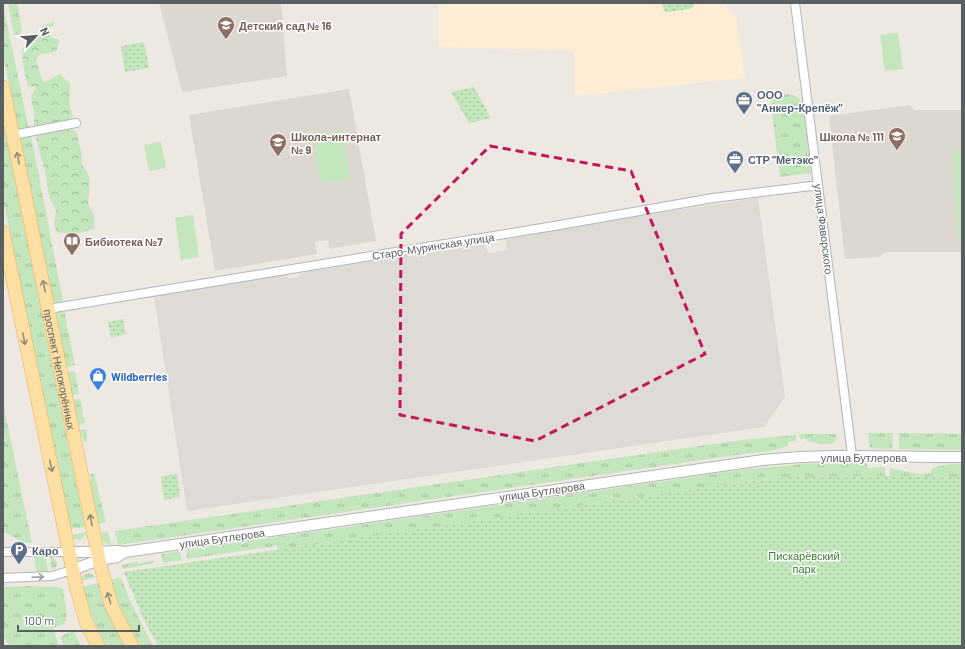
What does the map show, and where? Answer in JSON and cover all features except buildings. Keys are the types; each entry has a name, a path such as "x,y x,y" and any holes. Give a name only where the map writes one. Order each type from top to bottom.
{"main road":[{"name":"проспект Непокорённых","path":"3,87 98,556 112,608 132,646"},
{"path":"3,232 72,570 86,622 98,646"}],"street":[{"name":"улица Фаворского","path":"795,3 852,456"},
{"path":"13,135 76,123"},
{"name":"Старо-Муринская улица","path":"48,309 554,226 713,198 811,186 818,187"},
{"name":"улица Бутлерова","path":"3,552 68,552 117,557 125,552 745,462 802,457 852,456 962,458"},
{"name":"улица Бутлерова","path":"3,578 52,576 72,570 98,556"}],"highlighted area":[{"path":"490,146 631,171 705,354 535,441 400,415 401,234"}],"shaded area":[{"name":"Детский сад № 16","path":"159,3 281,3 287,76 182,92"},
{"path":"438,3 726,3 728,11 731,11 736,15 745,78 575,96 574,51 438,47"},
{"name":"Школа-интернат № 9","path":"349,89 376,241 329,249 328,240 315,242 317,254 215,271 189,115"},
{"name":"Школа № 111","path":"910,105 915,110 962,110 962,252 886,252 879,257 845,259 829,116"},
{"path":"758,198 785,397 764,427 187,511 154,296 287,275 288,279 298,277 300,273 483,243 489,253 496,252 507,250 505,239 638,216"}],"green space":[{"path":"8,3 17,3 22,30 20,34 14,35"},
{"path":"662,3 694,4 690,9 667,12 664,11"},
{"path":"3,5 29,129 18,131 3,55"},
{"path":"53,22 55,23 48,30 51,37 60,40 56,52 40,54 36,60 43,82 48,81 59,74 70,84 69,103 73,116 70,120 62,122 65,128 76,131 82,155 81,163 89,177 90,189 88,204 93,212 95,221 94,228 74,235 57,232 54,224 56,210 49,197 46,175 34,128 34,113 31,96 36,87 28,86 22,51 25,45 34,36 39,34 42,26"},
{"path":"898,33 903,69 885,71 880,35"},
{"path":"144,42 149,68 125,72 121,46"},
{"path":"474,87 491,118 469,123 451,92"},
{"path":"788,94 797,97 803,105 811,173 780,177 770,97"},
{"path":"3,121 85,527 70,529 3,199"},
{"path":"343,131 350,179 320,183 313,135"},
{"path":"31,135 63,301 53,302 20,137"},
{"path":"161,142 166,168 149,171 144,145"},
{"path":"953,150 962,150 962,241 958,241"},
{"path":"193,215 199,257 181,260 175,218"},
{"path":"64,310 75,365 66,367 55,312"},
{"path":"123,319 126,334 111,338 108,322"},
{"path":"67,372 75,372 79,394 73,395 74,400 80,399 85,423 77,425"},
{"path":"3,403 32,543 20,541 3,532 3,442 5,441 3,431"},
{"path":"86,429 87,442 85,442 79,430"},
{"path":"868,433 893,433 892,449 870,448"},
{"path":"899,433 962,434 962,450 899,449"},
{"path":"799,434 836,434 836,441 826,444 807,441 807,439 800,439"},
{"path":"796,435 796,441 788,442 788,446 771,451 118,545 115,531 741,440"},
{"path":"867,463 867,468 885,467 885,476 791,477 751,481 278,550 277,546 187,559 187,550 747,469 802,464"},
{"path":"951,464 962,464 962,477 890,476 890,468 918,474 931,473 932,468"},
{"path":"94,473 106,522 97,524 90,487 91,474"},
{"path":"177,474 180,497 164,500 161,476"},
{"name":"Пискарёвский парк","path":"791,477 962,477 962,646 158,646 143,618 124,572 751,481"},
{"path":"86,532 84,537 80,540 74,539 71,535"},
{"path":"108,532 112,546 104,542 99,533"},
{"path":"180,551 182,560 163,563 161,554"},
{"path":"34,556 45,556 48,571 37,573"},
{"path":"49,556 56,560 57,566 52,570"},
{"path":"154,560 154,563 123,569 122,565 137,562 138,564"},
{"path":"87,573 96,577 81,581 83,576"},
{"path":"121,577 130,601 153,646 139,646 119,605 111,580"},
{"path":"98,583 104,605 124,646 106,646 93,619 82,587"},
{"path":"5,587 58,587 63,589 67,617 64,624 53,628 59,646 11,646 7,643 3,634 3,591"},
{"path":"73,630 81,646 64,646 60,637"}],"place":[{"name":"Детский сад № 16","path":"226,40"},
{"name":"ООО \"Анкер-Крепёж\"","path":"744,115"},
{"name":"Школа № 111","path":"897,151"},
{"name":"Школа-интернат № 9","path":"278,157"},
{"name":"СТР \"Метэкс\"","path":"735,174"},
{"name":"Бибиотека №7","path":"72,256"},
{"name":"Wildberries","path":"98,391"},
{"name":"Каро","path":"19,565"}]}
